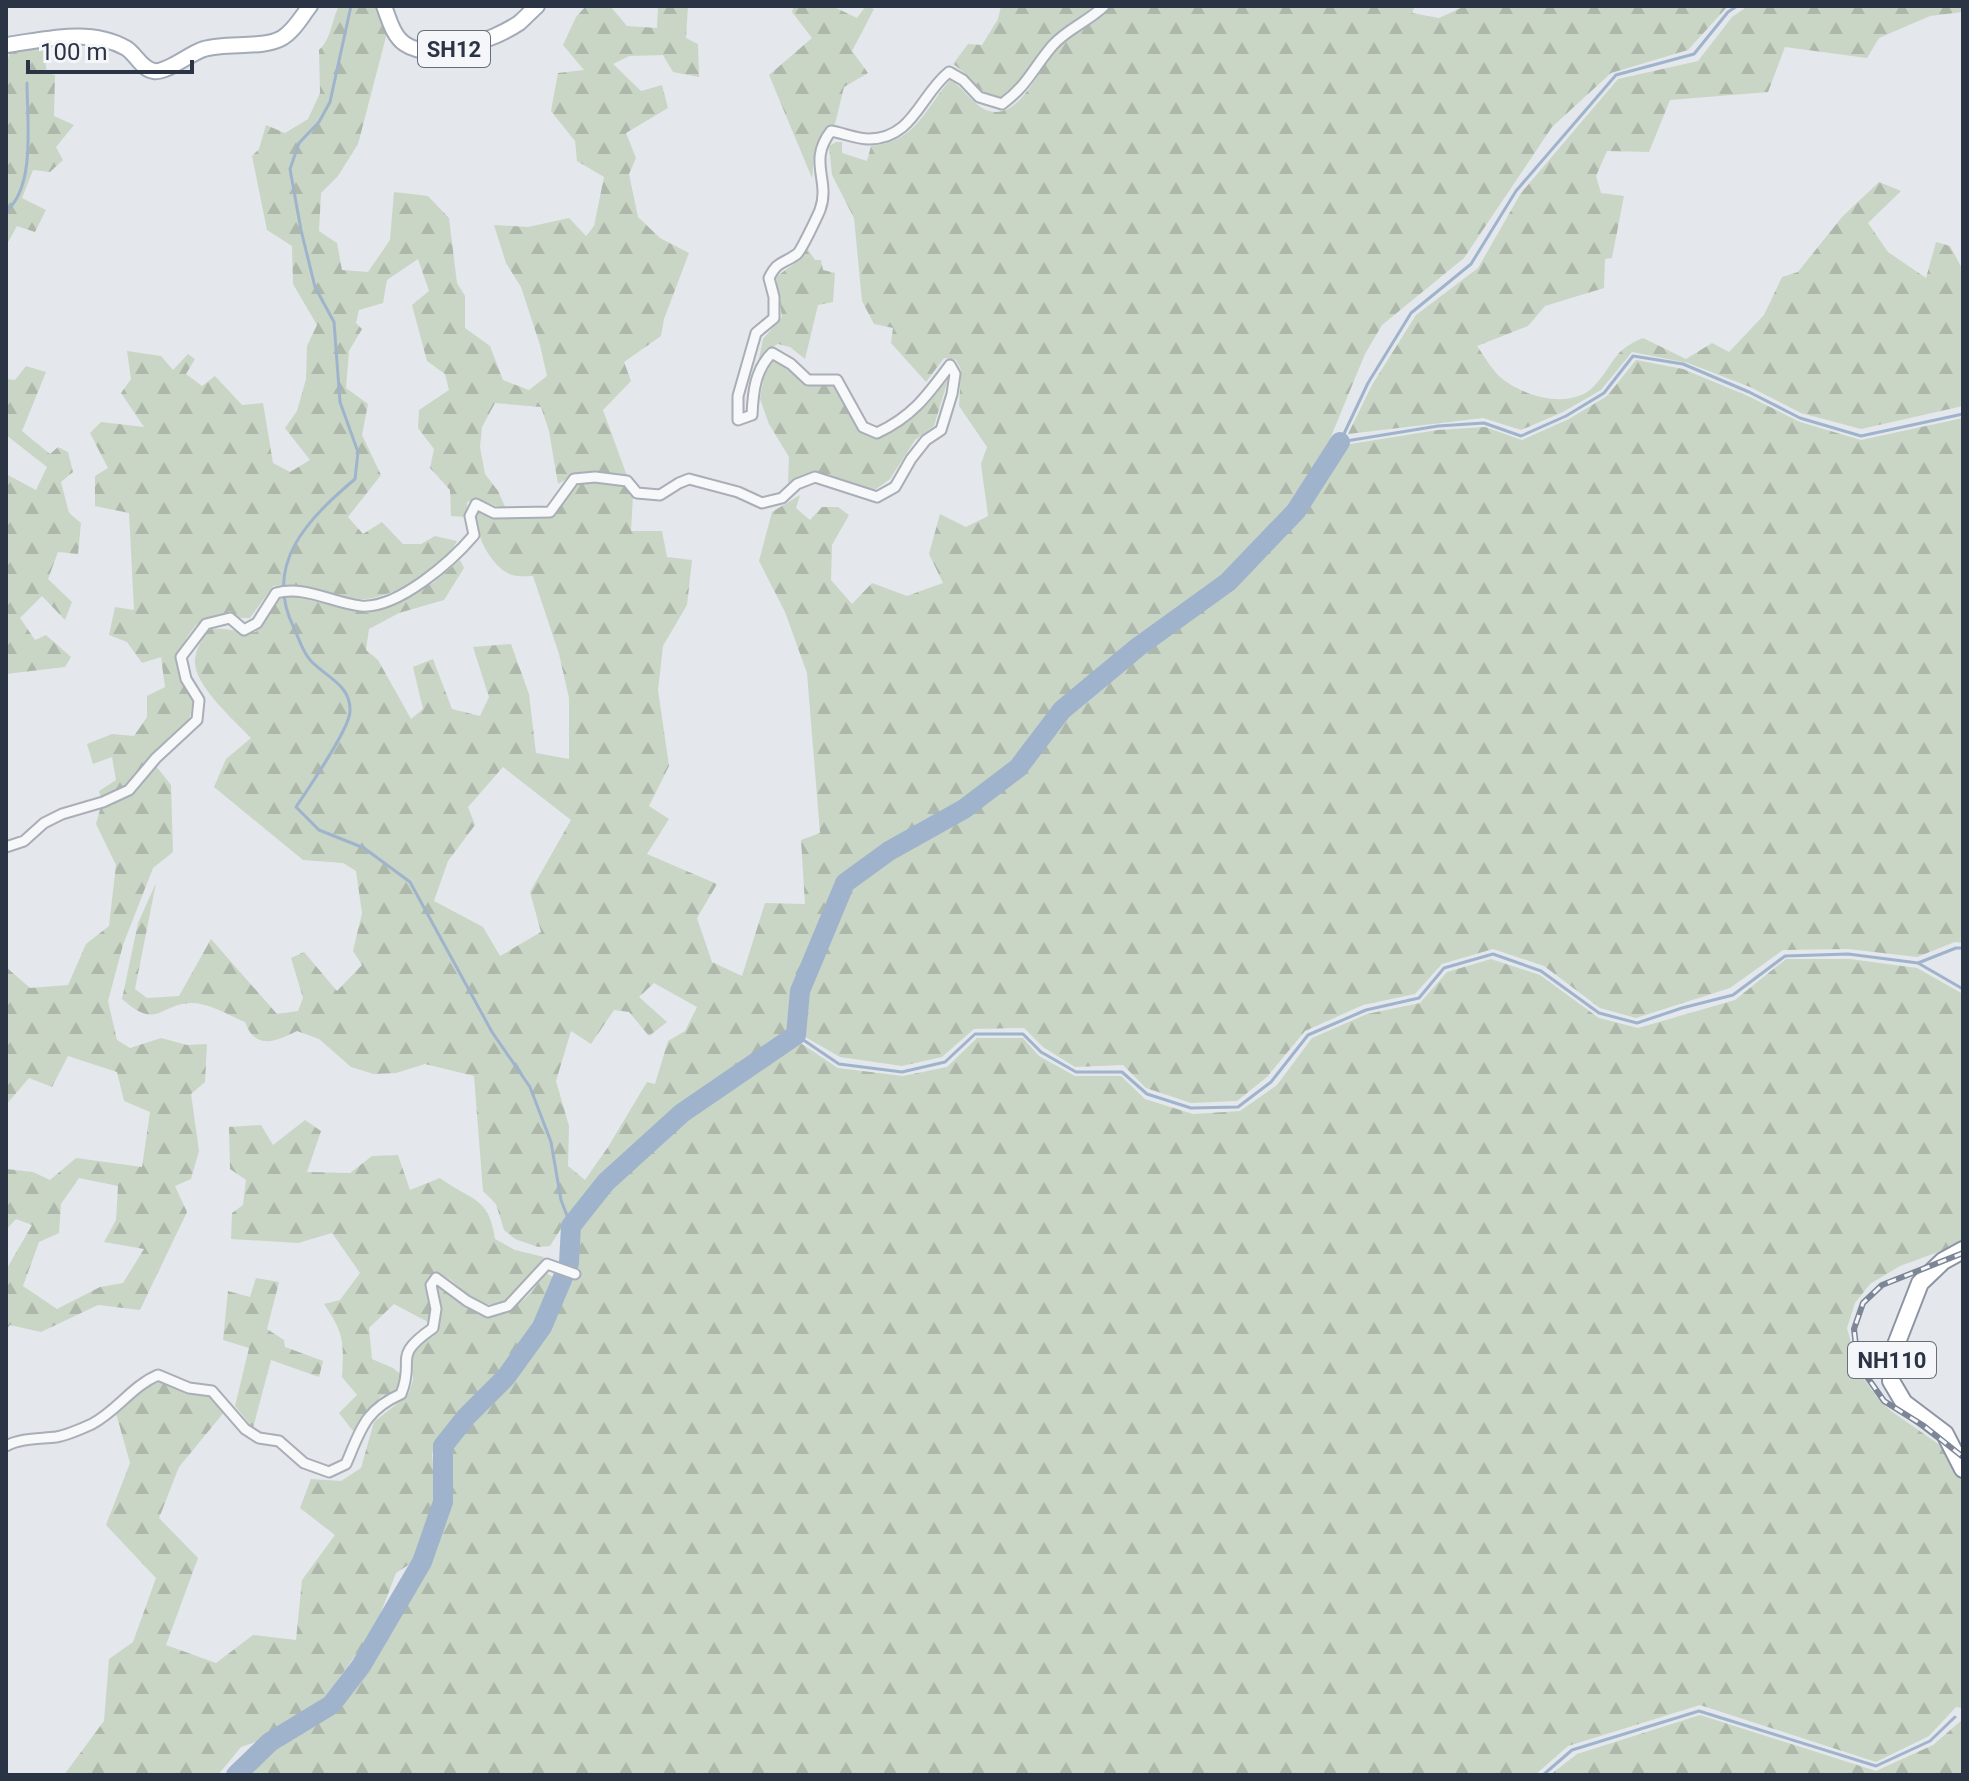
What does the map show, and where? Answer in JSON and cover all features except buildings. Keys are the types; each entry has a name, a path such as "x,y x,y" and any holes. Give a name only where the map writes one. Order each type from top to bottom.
{"highway":[{"name":"NH110","path":"1963,1250 1943,1261 1920,1283 1892,1355 1891,1381 1904,1403 1945,1434 1963,1469"}],"main road":[{"path":"6,45 48,37 99,39 126,48 148,69 161,71 207,48 280,39 310,6"},
{"name":"SH12","path":"384,6 395,33 405,44 425,52 452,50 488,38 518,24 537,6"}],"street":[{"path":"6,847 24,841 44,823 62,814 103,802 129,790 156,758 197,720 199,700 186,679 181,657 206,624 230,618 244,630 257,623 276,593 289,589 364,606 391,599 428,580 458,555 474,535 470,516 476,504 494,513 550,512 574,479 595,477 627,481 637,493 660,495 689,479 738,492 762,503 782,498 797,484 815,477 877,497 895,487 926,440 941,430 955,374 950,365 902,422 877,433 863,427 837,380 808,380 791,364 772,353 762,363 753,391 752,415 738,420 738,396 756,333 774,318 774,297 769,278 776,264 800,253 820,209 823,190 819,170 821,144 831,131 868,140 895,135 911,121 935,83 949,72 963,80 979,97 1002,104 1021,90 1054,44 1090,20 1104,6"},
{"path":"6,1446 15,1441 61,1436 90,1425 111,1413 142,1382 158,1375 189,1388 212,1391 245,1429 259,1438 279,1441 304,1463 329,1472 346,1464 365,1419 381,1403 401,1394 406,1381 404,1359 412,1342 433,1328 436,1309 431,1285 436,1278 488,1312 508,1306 547,1264 575,1274"}],"green space":[{"path":"339,6 378,6 387,33 358,144 338,176 321,193 319,231 337,243 342,270 368,272 390,240 394,192 428,196 449,218 457,283 465,296 465,328 490,346 503,380 529,390 547,376 521,287 506,263 494,225 528,227 569,218 586,236 594,226 604,177 577,161 575,141 551,111 558,73 584,70 563,45 576,17 586,6 610,6 627,26 657,28 658,6 688,6 686,38 698,44 699,77 673,72 663,55 629,56 613,64 641,91 662,85 668,108 626,133 636,158 629,174 638,217 660,238 689,253 664,319 661,336 624,362 631,381 603,410 627,476 583,474 558,484 549,431 541,407 495,403 482,427 480,447 485,474 498,491 506,509 476,499 467,502 467,517 451,516 450,490 430,468 434,449 418,428 419,410 449,390 445,374 427,361 412,305 429,291 418,259 387,280 383,303 359,310 356,323 362,329 349,351 346,388 368,404 362,435 381,475 348,517 363,534 382,522 403,544 421,544 435,536 457,541 443,561 426,574 379,596 359,599 296,586 273,586 250,618 240,618 230,611 196,625 179,655 179,672 193,703 189,721 152,755 128,784 101,799 99,791 116,780 112,757 93,764 87,744 112,734 134,736 147,717 147,696 165,687 161,657 142,663 127,642 109,635 115,607 134,610 129,513 95,506 95,476 108,468 90,433 101,422 144,427 121,393 131,379 127,351 161,356 173,370 188,354 195,359 186,374 202,386 215,376 242,405 263,403 273,463 290,472 310,460 285,428 297,411 306,379 307,346 317,325 293,284 292,246 267,230 252,156 259,149 266,125 285,133 308,119 320,93 319,50"},
{"path":"794,6 832,6 857,18 866,6 874,9 852,51 868,73 844,87 835,124 818,140 812,178 769,75 812,38 792,12"},
{"path":"1001,6 1094,6 1049,41 1018,85 1000,99 984,92 953,64 968,44 982,45 998,19"},
{"path":"1109,6 1415,6 1412,13 1439,18 1465,6 1728,6 1688,50 1611,73 1552,127 1464,258 1382,325 1365,354 1330,439 1289,506 1223,576 1134,641 1057,707 1013,763 960,804 885,846 835,881 794,990 789,1033 674,1112 572,1211 550,1246 538,1247 515,1239 504,1230 496,1204 483,1191 474,1076 425,1064 396,1073 374,1074 351,1067 319,1039 297,1031 274,1040 260,1040 249,1031 245,1022 205,1005 180,1004 151,1015 122,999 138,923 156,883 135,989 147,998 179,996 211,939 277,1014 298,1011 303,998 291,958 304,952 337,991 362,965 353,951 362,913 356,871 343,863 303,860 214,787 226,759 251,738 216,702 200,680 195,659 208,630 256,632 279,599 292,595 368,613 433,583 460,560 464,568 444,600 399,613 369,629 366,650 378,660 411,719 423,709 413,667 433,659 452,709 480,716 489,697 473,647 511,644 529,694 536,753 569,759 569,698 559,654 533,576 512,575 497,565 484,547 477,518 478,509 495,517 552,515 577,482 596,481 626,485 633,496 631,531 662,531 667,557 692,560 687,605 663,646 658,690 669,766 649,806 669,819 647,854 717,884 697,918 712,962 742,976 765,903 805,904 801,840 820,833 807,673 785,612 759,561 772,512 800,495 796,508 810,520 822,507 838,507 849,515 832,545 831,580 852,604 872,583 907,596 943,583 929,554 940,514 966,527 988,516 981,464 987,447 959,406 961,370 956,360 944,358 926,382 891,343 893,328 874,324 862,301 854,218 832,175 829,146 842,142 842,153 867,161 871,146 898,138 918,123 950,80 982,108 995,112 1006,110 1026,93 1062,42 1104,13","holes":["503,767 571,820 530,892 541,932 500,956 483,927 434,901 448,861 475,825 468,807","654,983 697,1007 685,1031 668,1041 655,1084 647,1082 585,1180 568,1166 569,1126 556,1081 571,1031 591,1044 614,1010 629,1012 649,1036 667,1022 639,997"]},
{"path":"1748,6 1963,6 1963,12 1930,16 1879,38 1867,58 1785,47 1768,92 1670,100 1649,152 1607,151 1596,176 1601,193 1624,196 1612,258 1605,259 1604,288 1545,306 1528,326 1477,346 1496,373 1509,383 1534,395 1561,399 1586,393 1620,352 1643,338 1686,359 1712,343 1729,352 1764,315 1782,277 1798,272 1842,217 1879,182 1901,191 1868,223 1888,252 1926,278 1936,242 1950,246 1963,270 1963,406 1861,429 1801,413 1750,387 1688,363 1632,352 1601,390 1563,412 1521,430 1483,418 1348,434 1372,385 1416,315 1478,268 1521,193 1618,79 1698,61 1732,17"},
{"path":"43,47 47,73 55,75 54,116 74,125 56,147 63,160 50,172 33,170 22,198 46,210 35,232 17,226 6,246 6,66 10,51"},
{"path":"807,248 815,260 821,260 823,270 835,273 833,302 818,305 805,359 790,347 778,344 767,350 758,363 763,339 782,317 776,277 795,263"},
{"path":"773,359 804,379 832,384 875,437 909,420 950,373 934,426 915,440 890,479 876,489 860,488 817,473 805,474 788,483 789,457 769,424 760,399 764,376"},
{"path":"1636,360 1683,369 1800,422 1861,440 1963,418 1963,943 1955,942 1917,957 1848,949 1783,950 1730,988 1636,1018 1600,1008 1544,966 1493,949 1442,964 1415,994 1363,1005 1305,1031 1267,1077 1237,1101 1191,1103 1146,1088 1123,1065 1075,1067 1043,1047 1024,1028 974,1029 942,1057 902,1066 840,1057 800,1034 803,991 849,883 892,854 970,812 1023,773 1066,713 1231,587 1301,512 1344,445 1438,430 1485,427 1522,440 1569,419 1607,396"},
{"path":"26,366 46,372 22,431 50,454 58,447 68,452 73,472 61,482 69,513 81,523 78,554 58,552 48,579 72,602 65,620 42,596 20,618 35,640 46,635 71,657 65,667 6,674 6,474 36,490 47,467 6,435 6,379 15,380"},
{"path":"156,766 171,785 173,852 153,868 123,945 108,1001 117,1040 130,1048 161,1038 187,1045 207,1044 205,1082 191,1094 199,1151 191,1179 175,1186 187,1212 140,1310 98,1305 41,1332 10,1325 6,1330 6,1270 32,1225 16,1219 6,1230 6,1169 33,1172 50,1180 76,1158 142,1167 150,1112 124,1101 117,1072 68,1056 52,1087 29,1078 6,1105 6,967 30,988 68,985 86,944 109,926 116,865 96,824 101,806 133,791","holes":["79,1178 118,1186 116,1220 104,1242 144,1249 123,1283 100,1287 57,1309 23,1286 39,1242 59,1233 61,1204"]},
{"path":"1491,959 1540,975 1599,1018 1638,1028 1735,1000 1786,959 1850,959 1917,968 1963,994 1963,1243 1900,1266 1870,1284 1855,1303 1847,1328 1859,1372 1876,1396 1891,1411 1947,1450 1963,1478 1963,1708 1956,1707 1929,1736 1876,1762 1700,1705 1568,1746 1535,1775 245,1775 274,1746 334,1708 367,1667 427,1564 449,1502 448,1446 511,1379 547,1329 575,1262 576,1227 611,1184 686,1115 796,1040 838,1068 903,1076 947,1067 977,1038 1023,1038 1039,1056 1075,1076 1121,1076 1145,1099 1193,1114 1240,1111 1277,1085 1312,1038 1367,1014 1420,1003 1447,972"},
{"path":"305,1120 321,1131 307,1172 350,1173 372,1156 398,1155 410,1190 440,1178 483,1207 495,1239 515,1250 544,1257 522,1286 504,1301 483,1303 441,1274 430,1276 426,1284 432,1311 428,1322 394,1304 369,1328 372,1359 403,1376 399,1390 381,1396 353,1431 339,1413 357,1395 342,1377 341,1338 324,1304 340,1300 360,1273 332,1233 298,1243 231,1239 232,1213 243,1205 246,1180 230,1169 229,1127 261,1125 273,1145"},
{"path":"546,1273 557,1279 537,1326 502,1373 438,1440 432,1454 437,1505 425,1526 413,1562 396,1573 375,1628 322,1702 267,1738 241,1747 218,1775 64,1775 104,1721 109,1659 133,1642 156,1578 106,1525 130,1463 116,1413 145,1387 161,1381 212,1398 225,1411 179,1467 159,1518 198,1558 166,1645 216,1663 253,1635 296,1640 302,1580 335,1535 300,1508 311,1479 341,1481 361,1468 374,1422 408,1395 413,1380 411,1357 415,1343 437,1331 441,1311 436,1285 448,1289 489,1316 522,1301"},
{"path":"256,1278 279,1282 267,1329 284,1340 285,1347 323,1361 319,1377 271,1360 253,1428 235,1406 249,1348 223,1340 228,1291 250,1297"},
{"path":"1700,1715 1876,1771 1933,1745 1963,1719 1963,1775 1550,1775 1577,1754"}],"waterway":[{"path":"351,6 330,102 319,122 299,143 290,169 315,287 334,322 340,402 358,452 355,479 307,526 287,563 284,583 286,605 303,650 342,688 350,711 336,745 296,807 319,830 364,848 410,882 492,1032 530,1087 551,1142 561,1200 571,1226"},
{"path":"1341,440 1368,383 1411,313 1471,264 1516,191 1616,75 1694,54 1728,12 1737,6"},
{"path":"6,211 16,200 26,170 27,83"},
{"path":"1340,442 1438,426 1484,423 1521,436 1566,416 1604,393 1633,356 1683,364 1800,418 1861,436 1963,414"},
{"path":"236,1775 270,1742 331,1705 361,1666 422,1562 443,1502 443,1446 466,1417 506,1377 542,1327 569,1263 571,1226 606,1182 682,1113 796,1035 800,991 845,883 889,851 964,809 1018,768 1062,710 1138,647 1228,582 1296,511 1340,442"},
{"path":"1918,963 1963,948"},
{"path":"796,1035 839,1064 902,1072 945,1062 975,1034 1023,1034 1041,1052 1076,1072 1122,1072 1147,1094 1191,1108 1238,1107 1271,1082 1308,1035 1366,1010 1419,998 1444,968 1493,954 1541,971 1599,1013 1637,1023 1733,995 1785,956 1848,954 1918,963 1963,989"},
{"path":"1543,1775 1572,1750 1699,1711 1876,1766 1930,1741 1955,1717"}],"railway":[{"path":"1963,1253 1882,1285 1863,1303 1854,1329 1858,1364 1884,1401 1924,1426 1963,1457"}]}
